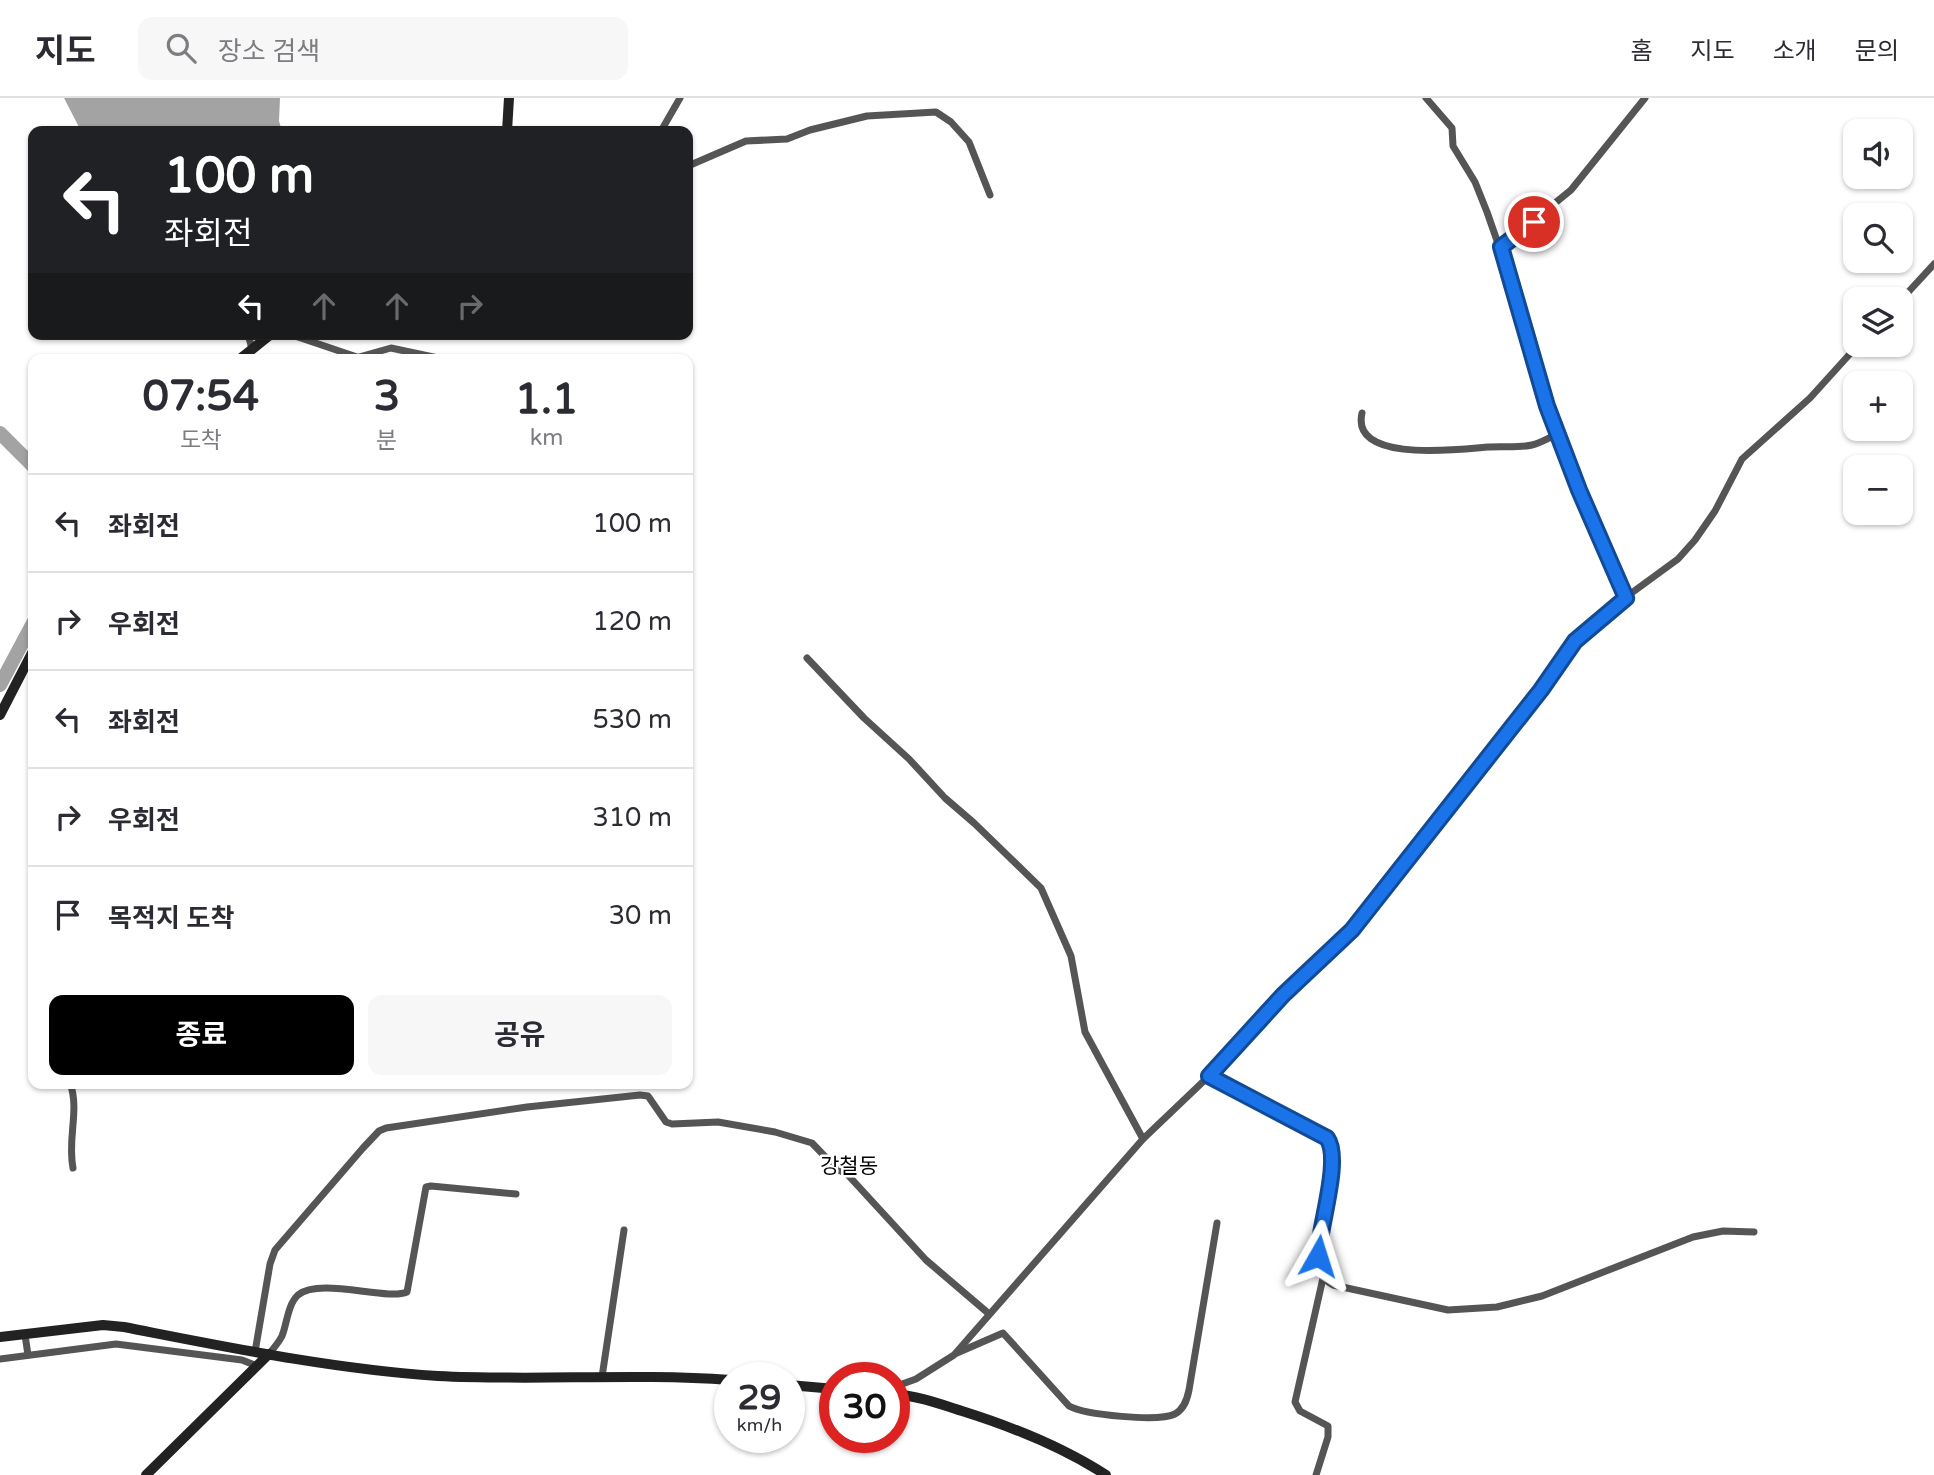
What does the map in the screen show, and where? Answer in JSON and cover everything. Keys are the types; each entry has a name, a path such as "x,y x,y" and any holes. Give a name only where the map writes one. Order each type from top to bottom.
{"street":[{"path":"507,126 509,98"},
{"path":"664,126 680,98"},
{"path":"1426,98 1452,128 1453,146 1475,181 1501,247 1539,383 1626,598"},
{"path":"1501,247 1571,190 1645,98"},
{"path":"693,164 746,141 787,139 810,130 867,116 936,112 951,122 969,142 990,195"},
{"path":"1913,287 1934,264"},
{"path":"250,340 252,349"},
{"path":"246,354 263,340"},
{"path":"302,340 346,354"},
{"path":"372,354 391,348 419,354"},
{"path":"954,1355 1143,1139 1209,1076 1283,995 1352,930 1541,690 1575,641 1659,574 1695,540 1715,511 1742,458 1810,398 1847,357"},
{"path":"1362,413 1361,426 1365,433 1373,440 1400,449 1435,451 1533,445 1558,434"},
{"path":"807,658 864,718 909,759 944,798 1041,888 1072,956 1085,1032 1143,1139"},
{"path":"0,715 28,661"},
{"path":"1209,1076 1327,1138 1331,1143 1334,1161 1319,1235 1318,1269 1323,1279 1333,1284 1448,1310 1497,1307 1542,1296 1693,1237 1723,1231 1754,1232"},
{"path":"72,1089 74,1095 69,1144 73,1168"},
{"path":"255,1352 270,1264 275,1250 379,1131 527,1107 640,1094 649,1096 666,1122 672,1124 718,1122 775,1132 812,1143 837,1169 848,1174 926,1260 988,1313"},
{"path":"146,1475 269,1354 282,1335 291,1307 299,1294 350,1288 397,1294 407,1292 426,1187 516,1194"},
{"path":"910,1381 954,1355 1003,1333 1069,1406 1078,1411 1138,1416 1167,1416 1176,1413 1187,1400 1217,1223"},
{"path":"601,1377 624,1230"},
{"path":"1316,1475 1328,1437 1328,1426 1300,1410 1295,1402 1323,1279"},
{"path":"0,1337 103,1325 124,1326 255,1352 440,1376 665,1375 714,1379"},
{"path":"25,1335 29,1355"},
{"path":"0,1359 116,1344 242,1360 257,1366"},
{"path":"910,1396 1012,1428 1072,1454 1105,1475"}],"shaded area":[{"path":"64,98 280,98 280,126 78,126"}],"waterway":[{"path":"0,433 28,461"},
{"path":"0,685 28,632"}],"district":[{"name":"강철동","path":"849,1166"}],"route":[{"path":"1318,1256 1319,1235 1334,1161 1331,1143 1327,1138 1209,1076 1283,995 1352,930 1541,690 1575,641 1626,598 1579,490 1547,406 1501,247 1534,222"}]}
